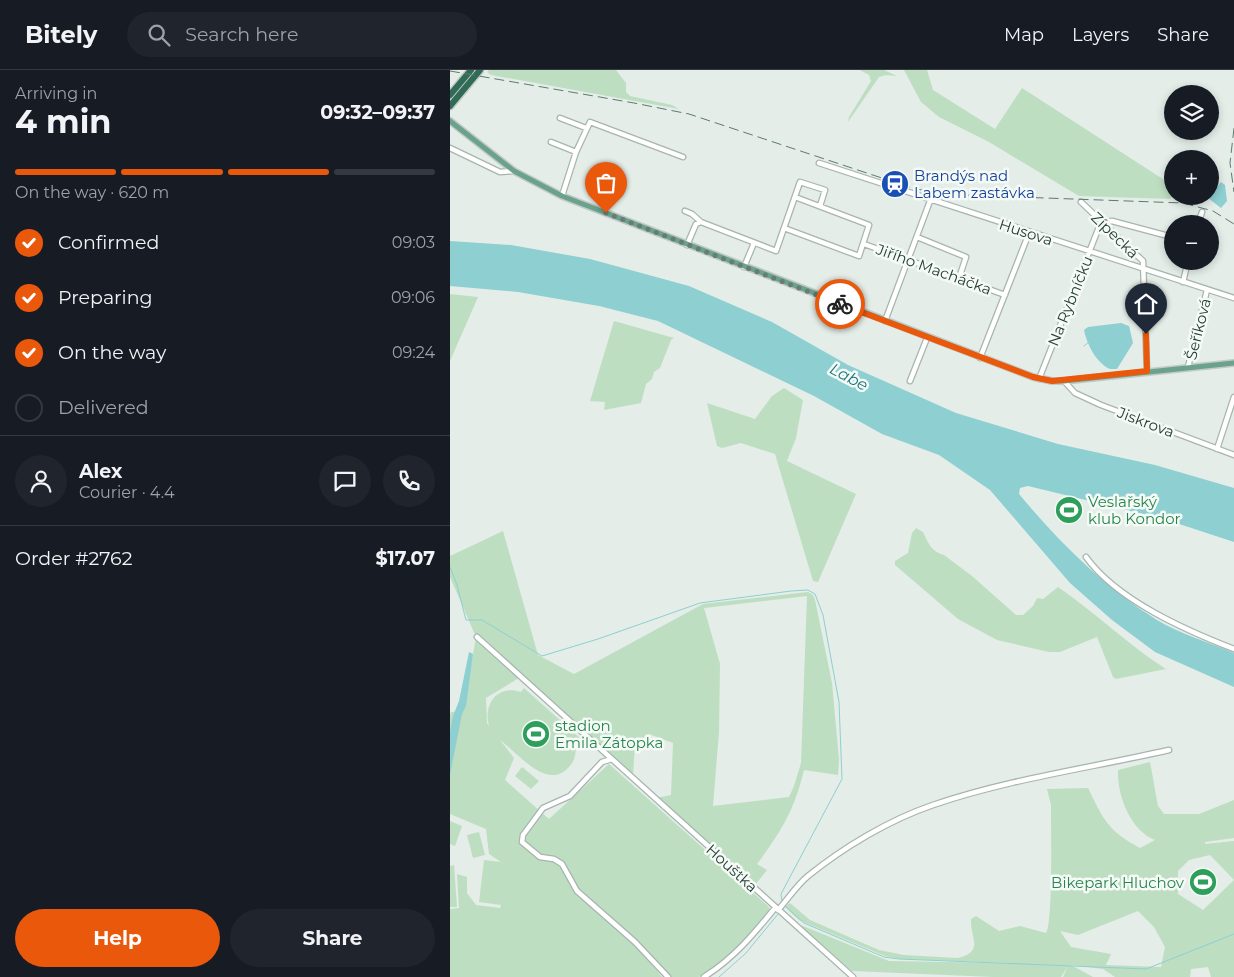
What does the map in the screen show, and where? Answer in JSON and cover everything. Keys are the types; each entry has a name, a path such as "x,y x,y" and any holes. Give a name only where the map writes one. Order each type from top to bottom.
{"highway":[{"path":"450,95 471,70"},
{"path":"450,106 480,70"}],"main road":[{"path":"450,121 514,171 562,196 885,322 1039,379 1064,381 1234,363"}],"street":[{"path":"560,118 586,128"},
{"path":"562,196 576,152 590,122 683,157"},
{"path":"551,142 576,152"},
{"path":"450,148 500,172 514,171"},
{"name":"Husova","path":"819,163 930,201 1234,298"},
{"path":"685,211 701,222 776,251 800,182 825,190 820,206"},
{"name":"Jiřího Macháčka","path":"784,228 859,256 864,244 869,225 794,197"},
{"path":"885,322 930,201"},
{"name":"Zípecká","path":"1080,202 1143,262 1144,269"},
{"path":"1101,222 1112,221 1164,236"},
{"path":"687,245 696,224 701,222"},
{"name":"Na Rybníčku","path":"1039,379 1101,222"},
{"path":"980,358 1029,233"},
{"path":"917,237 966,257 959,278"},
{"path":"744,267 754,243"},
{"name":"Jiřího Macháčka","path":"864,244 1004,295"},
{"path":"1144,269 1147,371"},
{"path":"1182,282 1185,270"},
{"name":"Šeříková","path":"1188,367 1207,290"},
{"path":"910,381 927,338"},
{"name":"Jiskrova","path":"1064,381 1075,393 1234,455"},
{"path":"1217,448 1234,397"},
{"path":"1086,557 1095,570 1148,610 1208,639 1234,648"},
{"name":"Houštka","path":"477,637 853,977"},
{"path":"704,977 726,963 745,945 808,876 847,849 897,819 932,805 1032,778 1092,768 1169,750"},
{"path":"612,759 602,762 570,796 543,808 522,835 522,842 538,855 554,859 564,866 577,891 635,942 668,977"}],"green space":[{"path":"489,70 616,70 626,83 626,92 630,96 672,105 679,109 491,75 487,72"},
{"path":"860,70 884,70 897,76 886,75 879,77 848,122 849,117 871,81 869,75"},
{"path":"904,70 927,70 933,90 995,129 1022,88 1164,180 1164,199 1079,196 989,142 939,117 921,102"},
{"path":"450,294 478,297 450,361"},
{"path":"614,321 674,338 671,340 660,368 654,372 652,379 646,384 641,403 604,410 605,402 590,401"},
{"path":"784,388 803,400 796,438 787,461 856,494 818,582 813,581 775,454 741,443 722,448 717,446 707,403 755,419 772,396"},
{"path":"916,528 923,532 928,543 936,552 944,555 972,576 1016,615 1023,615 1033,606 1037,598 1043,599 1058,587 1086,607 1138,650 1166,669 1116,679 1113,677 1097,637 1060,652 1049,652 997,640 958,619 895,565 895,561 908,553 912,533"},
{"path":"503,531 538,655 574,674 703,604 808,592 813,595 832,683 839,760 838,775 804,770 796,797 786,820 757,864 767,870 756,884 656,798 671,795 673,743 649,734 635,744 633,776 519,678 486,698 487,723 489,726 488,711 494,698 505,691 521,692 524,688 581,739 577,745 572,763 563,772 554,775 534,768 500,740 514,758 505,780 549,819 609,764 769,907 770,911 738,950 708,974 698,977 670,977 652,956 648,959 662,977 450,977 450,909 459,908 457,874 467,877 467,893 476,905 500,908 501,905 479,902 484,860 501,862 489,854 486,829 450,814 450,715 451,712 463,711 476,637 450,577 450,556","holes":["807,596 801,763 789,797 713,806 719,732 720,664 704,608"]},
{"path":"1150,762 1158,806 1164,814 1199,814 1234,800 1234,838 1205,842 1205,844 1234,841 1234,880 1234,977 1211,977 1208,967 1191,969 1190,977 1115,977 1103,969 1071,965 1093,977 1063,977 1068,966 1061,977 993,977 852,971 793,922 889,961 1009,963 900,959 885,956 799,920 785,907 790,903 810,920 879,950 904,955 958,958 966,955 974,948 971,919 976,916 999,931 1020,926 1046,933 1050,912 1051,873 1051,805 1047,789 1088,788 1103,816 1120,836 1140,848 1155,840 1139,828 1127,811 1120,790 1118,770","holes":["1210,855 1234,880 1203,910 1178,894 1178,871 1189,860","1138,911 1154,927 1165,947 1161,967 1106,965 1111,954 1071,947 1060,931 1078,935"]},
{"path":"522,767 539,781 531,789 515,776"},
{"path":"450,821 462,826 455,846 450,844"},
{"path":"479,832 485,855 473,858 467,835"},
{"path":"454,865 457,907 450,907 450,866"}],"water":[{"path":"1221,182 1225,185 1227,201 1221,208 1217,205 1219,205 1219,184"},
{"name":"Labe","path":"450,241 511,245 590,259 689,286 772,322 848,365 956,413 1058,444 1155,465 1234,488 1234,542 1164,519 1028,486 1020,488 1019,494 1066,546 1118,593 1175,630 1234,653 1234,687 1155,652 1112,620 1070,583 990,490 939,455 882,434 814,396 658,321 599,306 518,292 450,286"},
{"path":"1121,323 1129,326 1133,343 1117,369 1110,369 1096,358 1087,341 1084,330 1088,327"},
{"path":"469,652 473,654 466,706 462,714 450,775 450,731 459,701"}],"waterway":[{"path":"1084,346 1089,342"},
{"path":"450,567 466,620 482,620 542,656 598,639 700,603 791,591 808,590 815,594 823,615 839,702 842,779 781,894 782,902"},
{"path":"785,906 804,923 884,957 899,959 1146,969 1234,934"},
{"path":"719,977 746,953 778,914"}],"railway":[{"path":"450,71 689,114 915,189 962,195 1183,203 1213,211 1234,224"},
{"path":"1234,128 1230,163 1234,192"}],"way so far":[{"path":"606,213 840,304"}],"place":[{"name":"Brandýs nad Labem zastávka","path":"895,184"},
{"name":"Veslařský klub Kondor","path":"1069,510"},
{"name":"stadion Emila Zátopka","path":"536,734"},
{"name":"Bikepark Hluchov","path":"1203,882"}],"route":[{"path":"840,304 980,358 1033,377 1052,381 1147,371 1146,334"}]}
